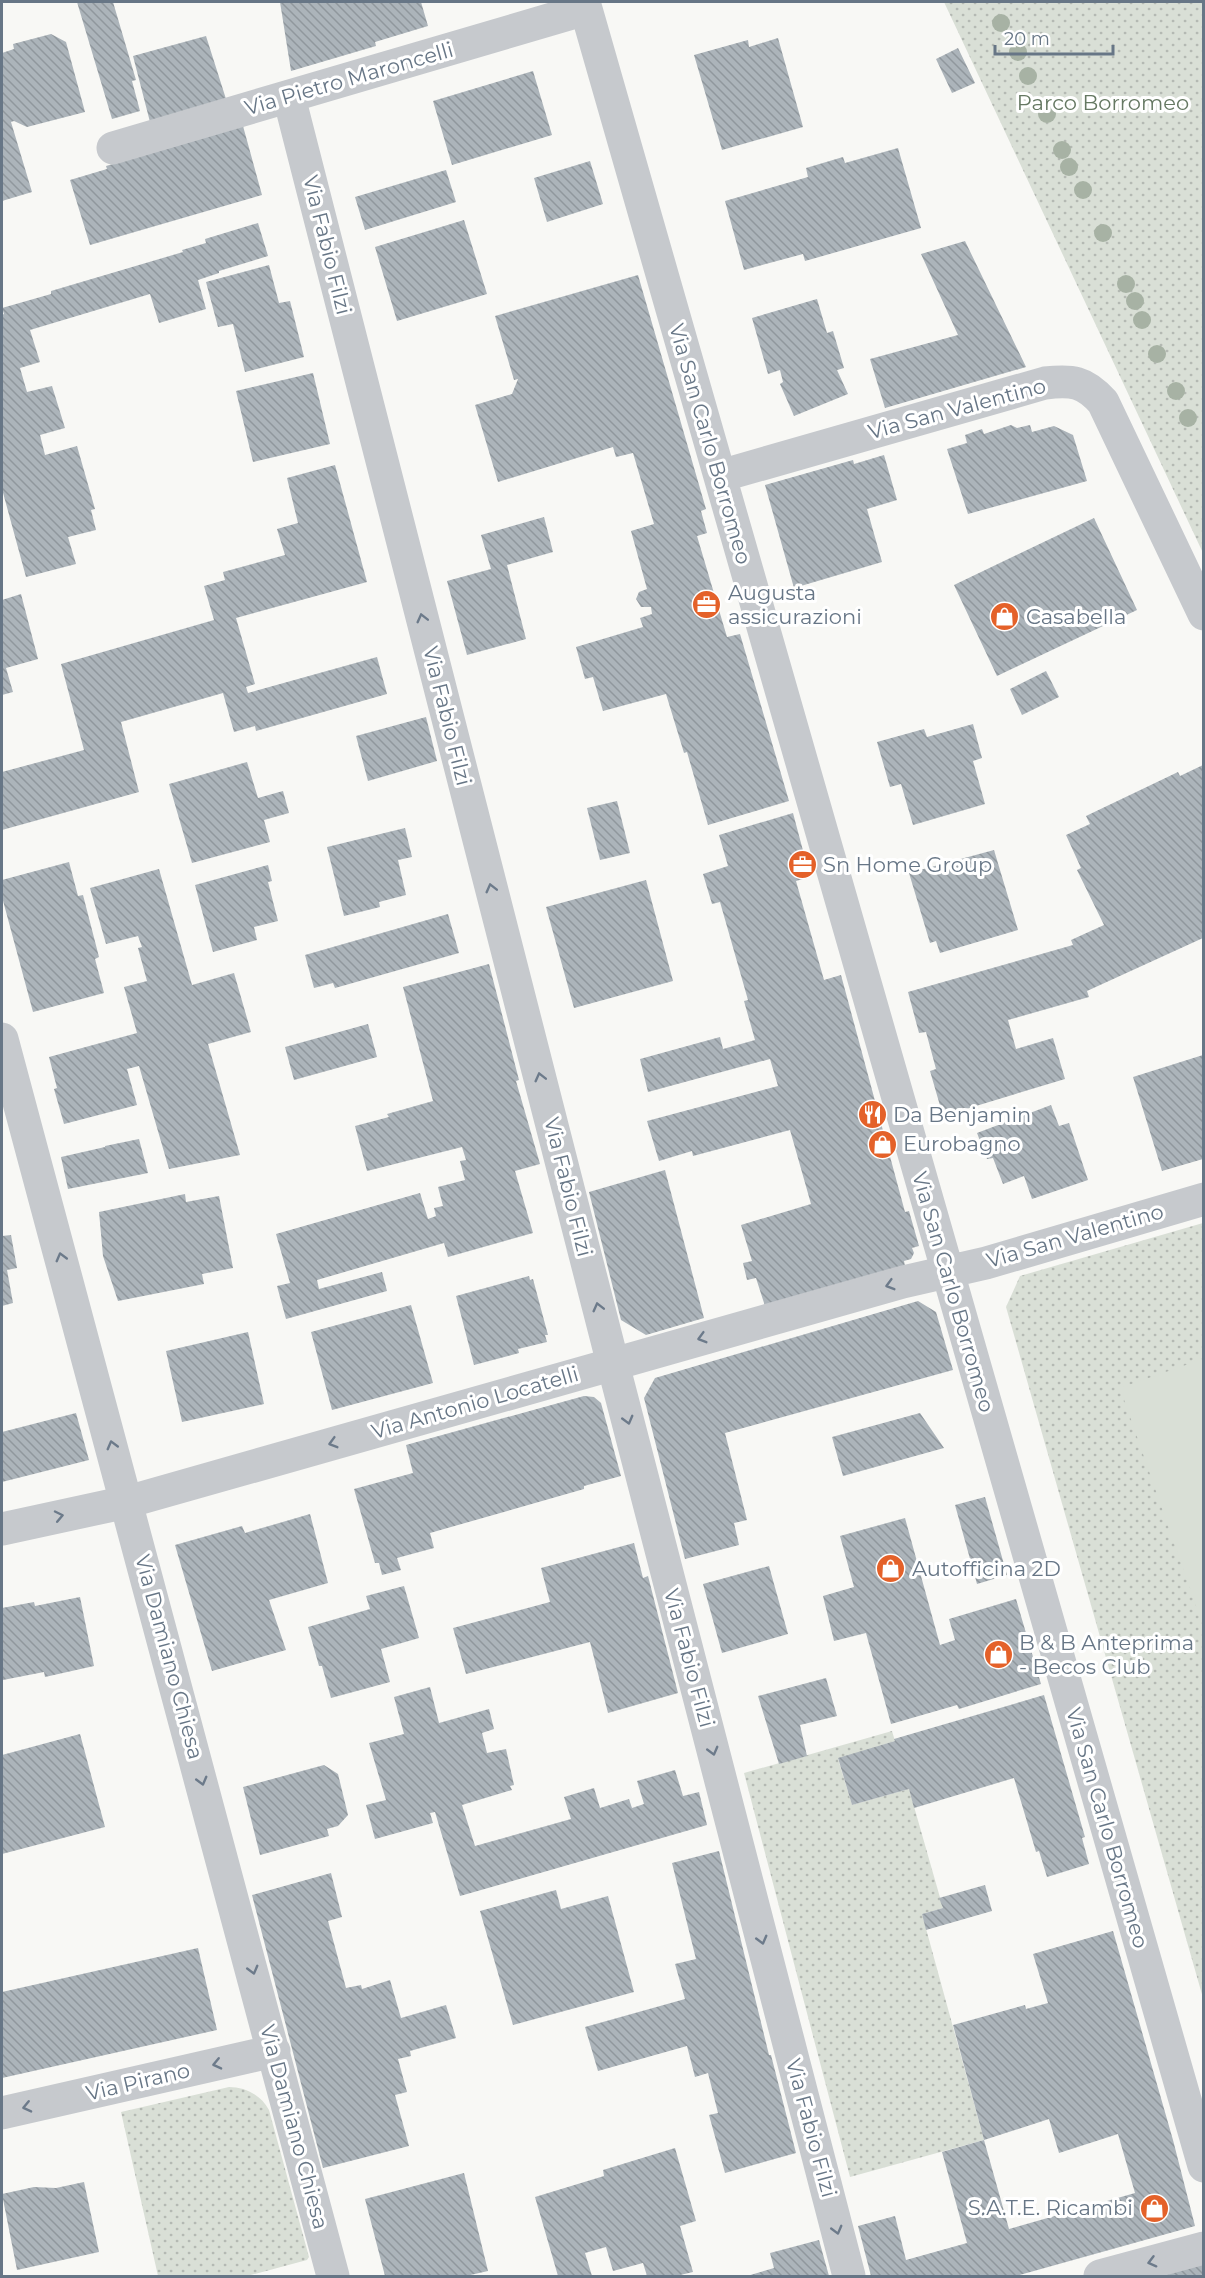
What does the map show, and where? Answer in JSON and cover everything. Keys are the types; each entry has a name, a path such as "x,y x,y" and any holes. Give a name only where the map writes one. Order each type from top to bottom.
{"street":[{"name":"Via Pietro Maroncelli","path":"113,148 289,97 585,5"},
{"name":"Via San Carlo Borromeo","path":"585,5 1203,2166"},
{"name":"Via Fabio Filzi","path":"289,97 849,2277"},
{"name":"Via San Valentino","path":"720,476 1045,383 1070,381 1088,389 1103,402 1203,614"},
{"name":"Via Damiano Chiesa","path":"2,1039 333,2277"},
{"name":"Via San Valentino","path":"947,1272 1203,1198"},
{"name":"Via Antonio Locatelli","path":"2,1529 127,1502 903,1282 947,1272"},
{"name":"Via Pirano","path":"2,2113 274,2050"},
{"path":"1100,2277 1203,2248"}],"green space":[{"name":"Parco Borromeo","path":"944,2 1203,2 1203,553"},
{"path":"1203,1223 1203,1998 1006,1307 1020,1276"},
{"path":"1204,1359 1203,1626 1120,1388"},
{"path":"892,1731 895,1741 838,1759 852,1805 909,1789 943,1908 922,1914 984,2140 850,2177 744,1773"},
{"path":"229,2087 241,2088 252,2093 262,2100 269,2110 309,2257 307,2260 247,2276 158,2276 121,2112"}],"building":[{"path":"77,2 113,2 136,80 132,81 140,111 112,119"},
{"path":"280,2 421,2 428,26 375,42 376,46 291,71"},
{"path":"51,34 66,42 85,112 27,127 14,121 11,122 32,192 2,201 2,53 14,49 13,44"},
{"path":"206,36 226,99 150,122 133,56"},
{"path":"778,38 803,127 722,150 694,55 748,40 749,47"},
{"path":"958,48 975,83 952,93 936,59"},
{"path":"533,71 552,135 452,165 433,101"},
{"path":"243,126 262,195 90,245 70,180 107,169 106,166"},
{"path":"898,148 921,228 805,261 803,254 744,270 725,201 808,177 806,168 843,157 845,163"},
{"path":"590,161 603,204 547,222 534,178"},
{"path":"446,170 456,202 365,230 355,197"},
{"path":"464,220 487,294 397,321 375,247"},
{"path":"258,223 268,256 198,280 206,309 159,323 150,294 30,330 40,362 20,368 27,392 52,386 65,428 40,435 45,455 77,446 95,509 91,510 96,530 68,537 76,564 26,577 2,489 2,315 4,314 2,308 183,252 182,250 206,243 205,239"},
{"path":"965,241 1026,367 885,408 870,359 958,335 921,254"},
{"path":"269,265 279,303 290,301 304,357 245,372 233,324 218,327 206,282"},
{"path":"638,275 706,509 701,511 707,533 697,536 727,637 740,634 789,801 708,825 687,752 684,753 666,694 603,711 593,677 585,679 576,647 643,627 640,618 652,614 651,607 641,607 636,599 639,592 647,589 631,531 654,524 633,453 616,457 613,447 498,482 475,405 512,394 518,379 514,380 495,316"},
{"path":"817,299 827,333 833,331 844,368 837,370 848,394 794,416 780,384 783,382 780,370 768,374 752,318"},
{"path":"313,373 330,444 253,462 236,391"},
{"path":"1011,425 1017,428 1030,425 1032,432 1054,426 1073,435 1087,481 968,514 947,449 967,443 965,435 982,429 984,434"},
{"path":"884,455 897,500 867,509 882,562 794,588 765,485 853,460 854,464"},
{"path":"335,465 367,582 236,618 255,684 246,687 248,693 377,657 387,694 256,731 255,726 234,732 223,693 121,722 139,792 2,830 2,772 84,750 61,664 214,620 204,586 225,580 223,572 285,555 277,529 298,523 287,478"},
{"path":"544,517 553,552 507,565 526,639 467,655 447,581 491,569 481,535"},
{"path":"1094,518 1137,610 997,676 954,585"},
{"path":"21,594 38,659 6,668 13,692 2,695 2,600"},
{"path":"1046,671 1059,697 1022,715 1010,689"},
{"path":"426,717 437,761 368,781 356,736"},
{"path":"973,724 982,758 973,761 985,804 913,825 901,784 890,787 877,742 924,729 927,737"},
{"path":"247,762 258,798 283,791 289,813 264,820 270,842 192,863 169,784"},
{"path":"1203,765 1203,938 1087,991 1089,997 1008,1020 1016,1049 1053,1038 1065,1079 943,1116 930,1071 936,1069 926,1032 919,1033 908,992 1073,945 1071,940 1104,925 1077,870 1081,868 1066,835 1090,824 1086,816 1178,772 1180,776"},
{"path":"617,801 630,853 600,860 587,808"},
{"path":"793,813 810,877 796,881 824,980 841,975 905,1212 909,1211 919,1246 912,1248 914,1253 911,1259 904,1261 905,1266 765,1306 756,1278 747,1280 743,1263 752,1261 741,1225 811,1204 790,1130 693,1156 692,1151 659,1161 647,1121 778,1086 770,1059 648,1092 640,1059 720,1037 723,1049 755,1040 744,1001 748,1000 720,902 712,904 703,874 728,866 719,835"},
{"path":"405,828 412,857 398,860 406,895 379,902 380,907 344,916 327,847"},
{"path":"994,850 1018,930 940,953 936,941 930,943 909,873"},
{"path":"69,862 78,896 83,895 99,957 95,959 104,993 33,1012 2,897 2,880"},
{"path":"268,865 272,881 268,882 278,921 254,927 257,940 213,952 195,885"},
{"path":"159,869 192,985 234,973 251,1032 208,1044 240,1155 169,1169 139,1066 127,1069 137,1105 64,1124 54,1089 57,1088 49,1057 137,1033 124,987 147,981 138,948 142,947 138,936 106,944 90,888"},
{"path":"646,880 673,981 574,1008 546,907"},
{"path":"448,914 459,953 335,988 333,983 314,988 305,955"},
{"path":"489,964 519,1080 516,1081 540,1164 515,1171 533,1233 448,1257 444,1243 317,1280 319,1289 382,1272 387,1291 286,1319 277,1286 290,1283 276,1234 420,1193 428,1219 436,1216 434,1208 443,1206 438,1187 465,1180 460,1161 466,1160 462,1147 367,1171 355,1126 389,1117 387,1114 433,1101 403,987"},
{"path":"368,1024 377,1057 294,1080 285,1047"},
{"path":"1203,1055 1203,1159 1162,1171 1133,1077"},
{"path":"1051,1105 1059,1126 1069,1123 1088,1180 1032,1199 1024,1176 1003,1184 993,1158 987,1159 977,1133"},
{"path":"139,1139 148,1173 68,1189 61,1157"},
{"path":"665,1170 704,1318 646,1335 621,1320 589,1192"},
{"path":"185,1194 186,1202 219,1196 233,1268 202,1274 204,1284 118,1301 103,1256 99,1212"},
{"path":"11,1235 17,1268 7,1270 13,1303 2,1306 2,1236"},
{"path":"529,1276 530,1280 533,1279 548,1335 545,1335 547,1342 518,1349 519,1353 474,1365 456,1296"},
{"path":"918,1301 936,1312 953,1370 725,1433 747,1520 734,1523 739,1545 685,1559 644,1398 655,1378"},
{"path":"411,1305 433,1383 332,1410 311,1332"},
{"path":"248,1332 264,1404 182,1422 166,1351"},
{"path":"584,1396 594,1397 601,1403 621,1476 584,1486 584,1489 430,1533 434,1548 397,1558 401,1570 382,1575 379,1563 375,1563 354,1489 413,1473 406,1445"},
{"path":"76,1413 89,1460 2,1482 2,1432"},
{"path":"920,1413 944,1448 843,1476 832,1437"},
{"path":"985,1497 1007,1575 977,1584 955,1505"},
{"path":"310,1514 328,1583 269,1600 286,1650 212,1671 175,1545 242,1526 245,1533"},
{"path":"905,1518 940,1645 955,1640 949,1619 1016,1599 1041,1684 959,1709 957,1705 891,1724 866,1633 834,1641 823,1596 854,1587 840,1536"},
{"path":"634,1543 643,1578 648,1576 678,1693 608,1713 590,1642 466,1674 453,1628 550,1602 541,1568"},
{"path":"769,1566 788,1634 722,1653 703,1584"},
{"path":"404,1586 419,1638 381,1649 390,1682 331,1698 308,1627 370,1609 366,1596"},
{"path":"80,1597 94,1666 45,1677 44,1672 3,1680 2,1608 34,1602 35,1606"},
{"path":"826,1678 837,1716 800,1725 807,1756 779,1764 758,1696"},
{"path":"430,1687 439,1723 489,1709 494,1729 482,1733 487,1753 506,1749 514,1785 510,1786 512,1790 462,1805 475,1846 571,1819 564,1797 594,1788 600,1808 629,1799 632,1808 644,1804 637,1781 675,1770 683,1796 699,1792 707,1825 460,1896 435,1812 430,1813 433,1823 375,1839 366,1805 386,1800 369,1743 404,1734 394,1697"},
{"path":"1044,1695 1085,1837 1082,1838 1089,1864 1047,1877 1039,1851 1036,1852 1014,1778 914,1808 909,1789 852,1805 838,1758"},
{"path":"80,1734 105,1827 2,1854 2,1755"},
{"path":"324,1765 338,1774 348,1815 338,1826 327,1829 329,1836 260,1855 243,1787"},
{"path":"719,1851 769,2055 771,2055 796,2153 725,2173 709,2115 718,2113 708,2073 695,2077 687,2046 598,2071 585,2027 685,1999 675,1964 696,1959 672,1863"},
{"path":"331,1873 342,1917 328,1921 346,1988 361,1985 362,1989 390,1980 401,2018 446,2005 456,2038 410,2051 411,2056 398,2059 407,2092 395,2095 409,2146 323,2168 252,1895"},
{"path":"985,1885 992,1911 926,1930 922,1914 943,1908 939,1898"},
{"path":"556,1890 561,1909 608,1896 634,1992 513,2025 480,1911"},
{"path":"1113,1931 1173,2140 1195,2226 1016,2276 871,2276 858,2226 895,2216 906,2260 967,2243 942,2152 984,2140 953,2025 1025,2005 1026,2009 1048,2003 1033,1954","holes":["1049,2119 1059,2153 1118,2134 1135,2193 1009,2229 984,2140"]},
{"path":"198,1948 217,2030 2,2078 2,1992"},
{"path":"675,2148 696,2221 680,2226 693,2272 676,2276 647,2276 643,2263 613,2271 606,2247 585,2253 592,2276 558,2276 535,2197 604,2176 603,2170"},
{"path":"464,2173 488,2271 466,2276 385,2276 365,2199"},
{"path":"84,2182 99,2252 17,2270 2,2194 34,2187 56,2188"},
{"path":"819,2240 829,2276 747,2276 774,2268 770,2253"},
{"path":"1202,2264 1203,2276 1166,2276 1165,2274"}],"place":[{"name":"Augusta assicurazioni","path":"707,605"},
{"name":"Casabella","path":"1005,617"},
{"name":"Sn Home Group","path":"802,865"},
{"name":"Da Benjamin","path":"872,1115"},
{"name":"Eurobagno","path":"882,1144"},
{"name":"Autofficina 2D","path":"891,1569"},
{"name":"B & B Anteprima - Becos Club","path":"998,1655"},
{"name":"S.A.T.E. Ricambi","path":"1154,2208"}]}
